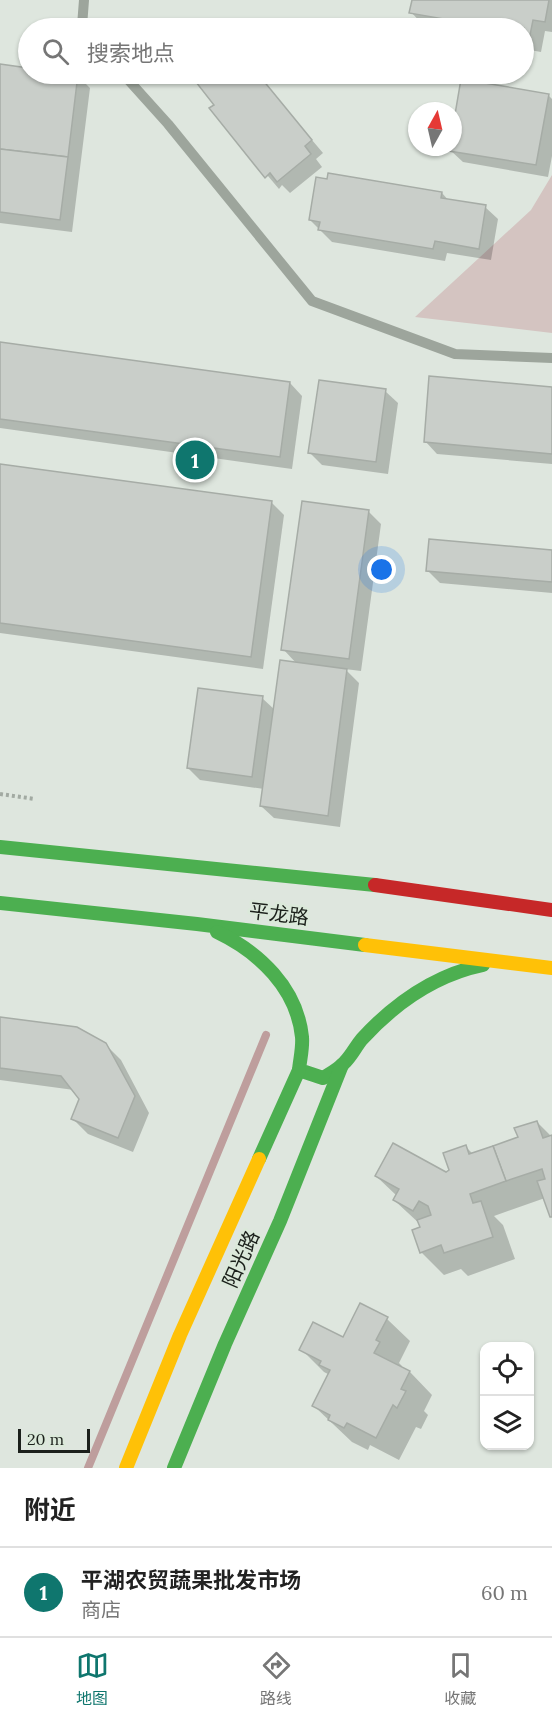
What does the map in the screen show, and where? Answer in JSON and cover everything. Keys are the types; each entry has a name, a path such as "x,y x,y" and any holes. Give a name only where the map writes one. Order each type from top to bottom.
{"main road":[{"name":"平龙路","path":"0,847 411,889 552,910"},
{"name":"平龙路","path":"0,903 197,924 552,968"},
{"name":"阳光路","path":"126,1468 180,1335 299,1070 302,1038 297,1012 286,990 271,970 248,949 225,935 197,924"},
{"name":"阳光路","path":"174,1468 225,1344 280,1221 342,1065 360,1041 381,1020 429,983 454,972 480,965 511,963"},
{"path":"299,1070 323,1078 342,1065"}],"lane":[{"path":"82,18 84,0"},
{"path":"132,84 168,124 312,302 455,354 552,358"}],"path":[{"path":"0,794 35,799"}],"shaded area":[{"path":"552,175 552,333 415,317 531,210"}],"building":[{"path":"412,0 549,0 545,22 534,20 534,18 438,18 409,13"},
{"path":"0,64 18,67 18,84 77,84 68,157 0,149"},
{"path":"198,84 266,84 312,140 305,146 311,154 277,182 270,173 265,178 209,108 214,105"},
{"path":"460,84 490,84 549,94 536,165 462,153 462,102 457,102"},
{"path":"0,149 68,157 60,220 0,212"},
{"path":"328,173 442,192 441,198 486,205 479,249 435,241 433,249 318,230 320,222 309,220 316,177 327,179"},
{"path":"0,342 290,382 280,457 0,419"},
{"path":"429,376 552,387 552,454 424,442"},
{"path":"319,380 386,389 376,462 308,453"},
{"path":"0,464 272,501 251,657 0,623"},
{"path":"302,501 369,510 349,659 281,650"},
{"path":"429,539 552,550 552,582 426,571"},
{"path":"280,660 347,669 328,816 260,806"},
{"path":"198,688 263,696 252,777 187,768"},
{"path":"0,1017 77,1027 106,1043 135,1096 118,1138 71,1119 79,1099 61,1076 0,1068"},
{"path":"537,1121 543,1138 552,1135 552,1217 550,1217 537,1181 545,1179 542,1169 506,1181 493,1146 518,1137 514,1128"},
{"path":"393,1143 446,1172 449,1170 443,1153 466,1145 469,1154 493,1146 506,1181 470,1194 473,1203 481,1201 493,1237 444,1253 441,1245 420,1253 412,1230 420,1227 417,1220 431,1215 428,1206 419,1201 413,1211 393,1200 399,1189 375,1176"},
{"path":"360,1303 388,1317 376,1340 380,1342 374,1353 410,1371 401,1389 406,1391 397,1408 393,1405 376,1438 347,1423 344,1428 328,1420 330,1415 312,1406 330,1370 319,1365 321,1361 299,1350 313,1322 343,1337"}],"waterway":[{"path":"88,1468 266,1035"}],"traffic: fast":[{"path":"0,847 375,885"},
{"path":"0,903 365,945"},
{"path":"217,932 233,940 261,961 284,988 299,1019 302,1037 299,1070 323,1078 343,1064 362,1039 402,1002 432,983 483,965"},
{"path":"174,1468 225,1344 280,1221 342,1065"},
{"path":"259,1159 299,1070"}],"traffic: slow":[{"path":"365,945 552,968"},
{"path":"126,1468 180,1335 259,1159"}],"traffic: jam":[{"path":"375,885 552,910"}],"place":[{"name":"平湖农贸蔬果批发市场","path":"195,460"}]}
